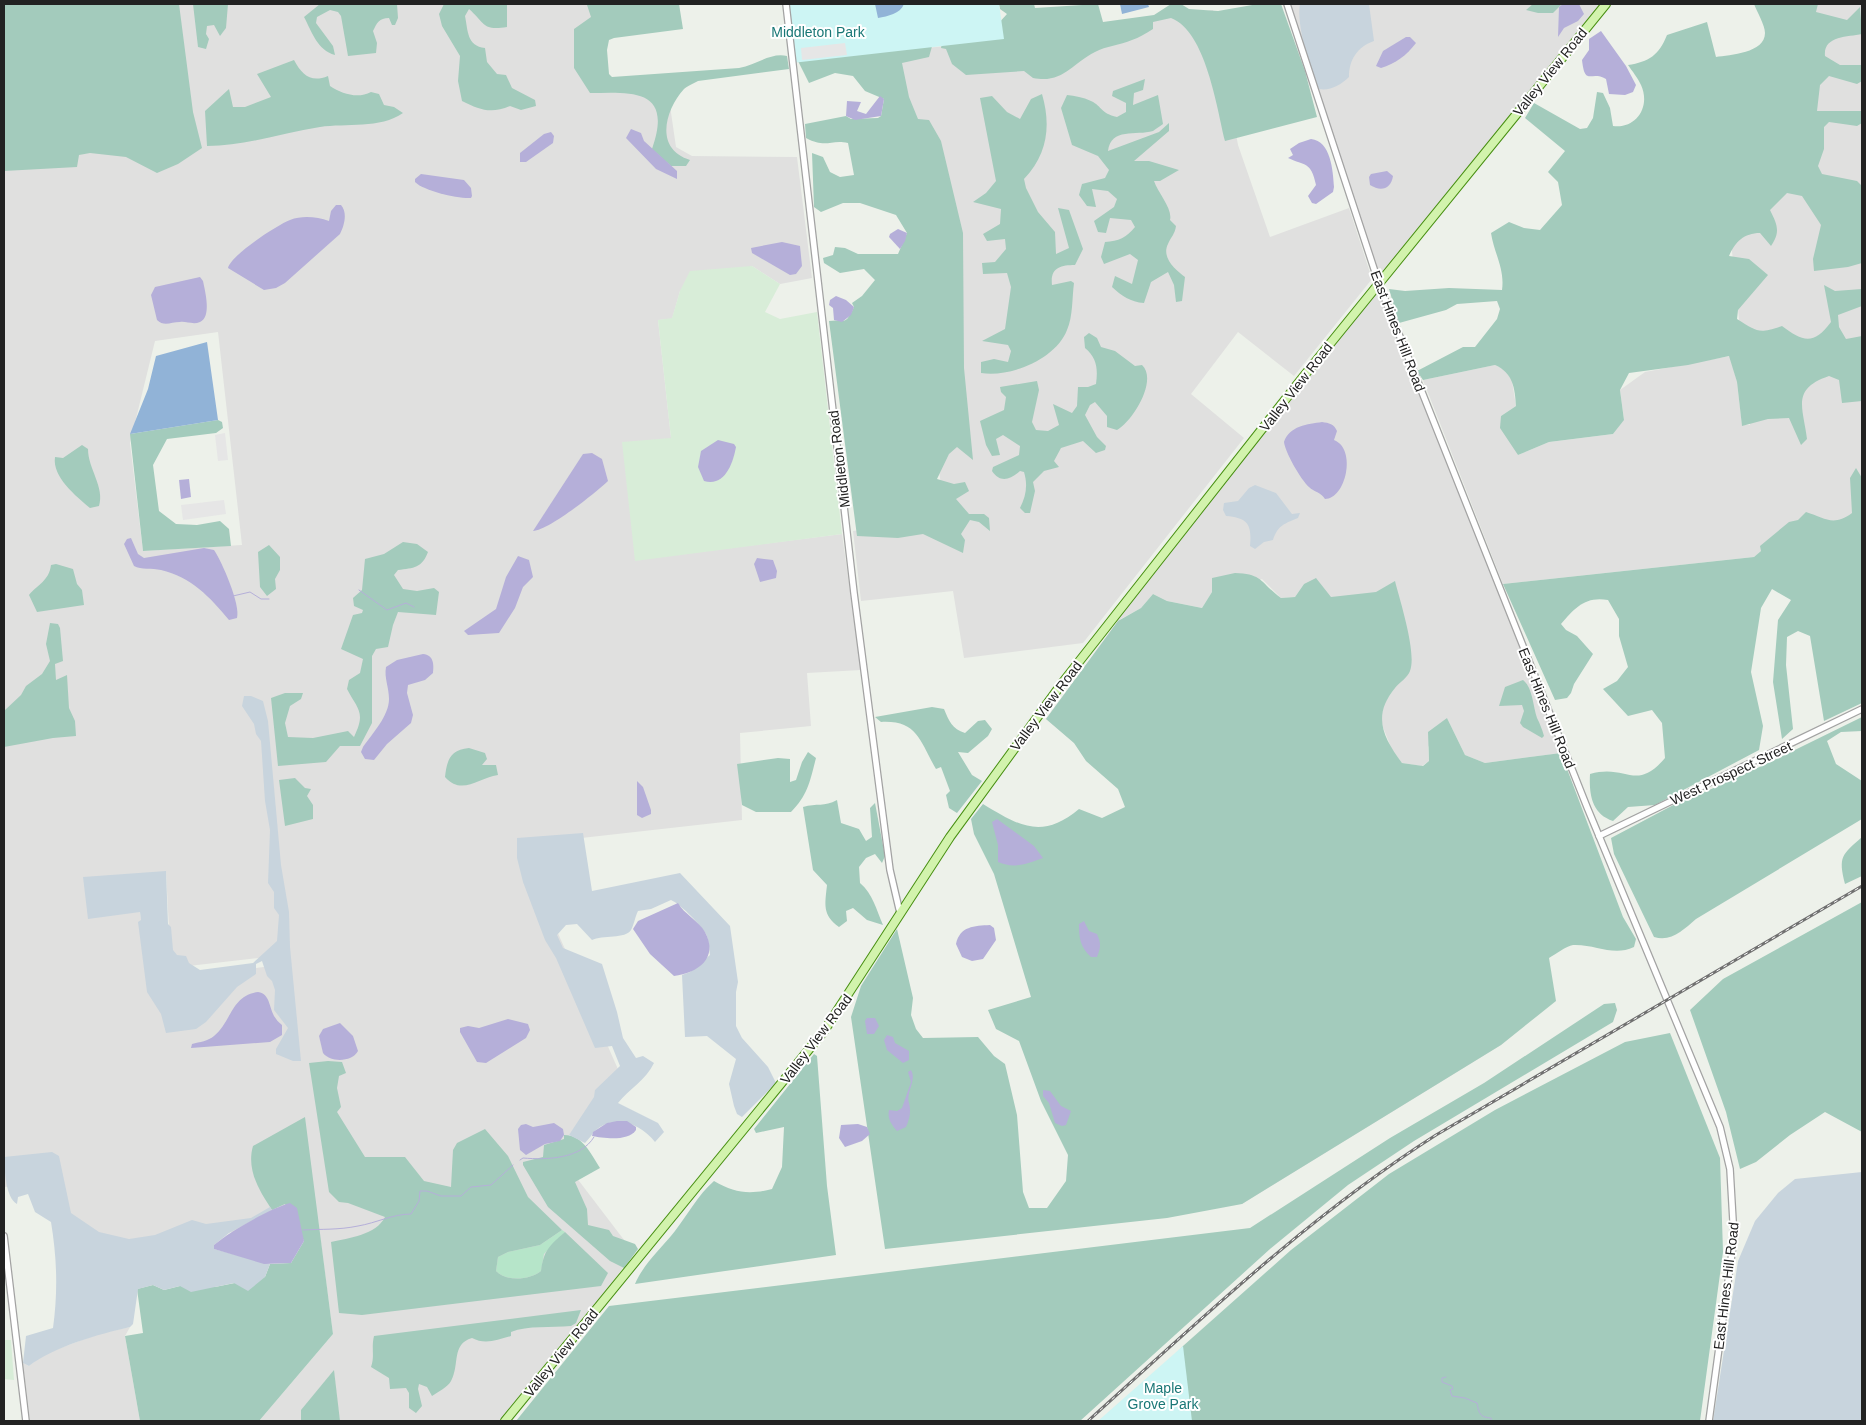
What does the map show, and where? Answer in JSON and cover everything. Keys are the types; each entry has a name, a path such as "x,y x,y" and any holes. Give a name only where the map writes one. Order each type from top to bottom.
{"main road":[{"name":"Valley View Road","path":"505,1421 826,1029 980,794 1063,682 1379,284 1606,4"}],"street":[{"name":"Middleton Road","path":"786,4 854,593 890,870 900,914"},
{"name":"East Hines Hill Road","path":"1287,4 1379,284 1599,836 1720,1127 1730,1169 1734,1238 1709,1421"},
{"name":"West Prospect Street","path":"1599,836 1862,709"},
{"path":"4,1236 26,1421"}],"shaded area":[{"path":"179,4 595,4 605,92 667,85 676,147 692,156 797,157 812,278 780,284 752,266 680,291 672,319 658,320 671,438 635,560 842,534 861,670 807,673 811,726 740,733 742,820 519,845 621,1076 569,1135 576,1177 634,1253 500,1421 259,1421 333,1334 318,1220 67,1255 54,1183 4,1187 4,158","holes":["218,332 242,545 143,551 130,443 155,341","166,871 171,968 285,955 286,964 148,982 140,911"]},
{"path":"875,4 904,4 897,12 878,18"},
{"path":"1120,4 1148,4 1149,7 1122,14"},
{"path":"1287,4 1606,4 1379,284"},
{"path":"1300,4 1369,4 1374,41 1363,47 1355,55 1349,71 1349,77 1335,87 1319,89 1315,81 1302,35 1299,13"},
{"path":"1563,4 1579,4 1584,14 1578,21 1564,28 1558,37 1559,7"},
{"path":"1806,4 1862,4 1862,534 1761,551 1754,557 1503,584 1423,380 1495,365 1505,370 1512,381 1516,406 1501,416 1518,455 1549,442 1613,434 1624,419 1620,390 1645,372 1730,356 1737,382 1742,425 1750,425 1725,184"},
{"path":"1213,10 1238,145 1270,237 1349,208 1372,279 1294,376 1238,332 1191,394 1244,438 1083,643 964,658 953,591 861,601 853,531 945,519 888,52 1051,35"},
{"path":"1601,31 1626,66 1636,85 1633,92 1625,95 1609,94 1606,79 1587,76 1585,73 1582,60 1589,50 1589,39"},
{"path":"1406,37 1410,37 1416,43 1409,51 1391,64 1381,68 1376,66 1383,51"},
{"path":"845,43 847,55 802,60 801,48"},
{"path":"880,96 884,99 881,116 855,120 846,116 847,101 861,102 857,111 866,114"},
{"path":"631,129 641,133 644,141 677,171 677,179 656,169 626,138"},
{"path":"551,132 554,136 553,143 526,162 520,162 520,153 544,134"},
{"path":"1311,139 1318,141 1327,151 1332,165 1334,180 1333,192 1316,204 1312,203 1308,196 1316,185 1312,172 1306,166 1288,158 1293,155 1290,149 1299,143"},
{"path":"1387,171 1393,176 1388,186 1382,189 1370,185 1369,177 1371,174"},
{"path":"421,174 464,180 471,188 472,196 471,198 441,194 419,185 415,182 415,179"},
{"path":"336,205 341,205 345,216 340,234 285,283 276,288 264,290 228,268 231,262 246,248 275,228 300,217 329,221 331,211"},
{"path":"898,229 907,233 900,249 889,237 890,234"},
{"path":"782,242 800,246 802,266 796,274 790,275 752,253 751,248"},
{"path":"200,277 203,281 207,303 204,319 195,323 165,324 157,320 151,295 155,287"},
{"path":"1379,289 1561,753 1485,763 1465,755 1447,718 1428,747 1429,761 1422,766 1402,763 1392,750 1381,722 1383,705 1394,689 1363,691 1391,779 1553,1002 1501,1045 1242,1204 1140,799 1046,719 1118,621 1116,619","holes":["1262,579 1281,598 1295,597 1304,584 1330,597 1119,620 1141,608 1153,594 1167,601 1202,608 1212,592"]},
{"path":"836,296 846,300 854,307 851,315 842,322 834,320 833,308 829,305 830,300"},
{"path":"207,342 218,420 130,434 148,389 156,356"},
{"path":"1322,422 1331,424 1336,429 1334,440 1341,445 1347,463 1343,483 1332,497 1325,499 1309,487 1302,478 1290,459 1284,442 1290,432 1295,429"},
{"path":"225,433 228,460 218,461 215,435"},
{"path":"718,440 734,444 736,447 733,460 723,477 711,482 704,481 698,467 701,451"},
{"path":"592,453 602,459 608,481 550,525 533,531 583,454"},
{"path":"189,479 191,497 181,499 179,480"},
{"path":"1255,485 1276,493 1292,514 1300,513 1298,518 1279,528 1273,540 1264,542 1255,549 1250,546 1250,532 1247,524 1239,518 1226,516 1223,510 1224,503 1238,501 1249,488"},
{"path":"224,500 226,514 183,520 181,505"},
{"path":"131,538 138,554 144,558 204,548 214,550 234,594 237,618 229,620 215,603 182,578 161,570 134,566 124,544 127,539"},
{"path":"518,556 529,560 533,577 523,587 515,608 499,633 468,635 464,631 496,609 506,577"},
{"path":"757,558 773,560 777,571 776,578 760,582 754,564"},
{"path":"423,654 431,658 433,673 425,680 408,685 407,693 413,715 411,723 387,744 374,760 365,759 361,752 363,747 379,724 388,705 389,695 386,667 397,660"},
{"path":"244,696 251,696 263,701 268,721 281,865 289,912 290,947 301,1061 293,1061 276,1054 276,1049 288,1028 274,1010 275,990 272,981 267,976 262,961 256,964 256,974 237,987 206,1022 196,1029 166,1033 161,1014 147,992 138,922 141,920 140,912 88,919 83,877 166,871 168,924 171,927 173,950 177,955 186,956 189,963 200,970 253,963 277,941 279,915 274,908 274,892 268,883 270,830 265,801 261,741 256,734 254,724 242,706"},
{"path":"637,781 643,787 651,810 651,814 642,818 637,815"},
{"path":"997,819 1034,846 1043,858 1026,864 1015,865 998,862 998,845 992,822"},
{"path":"583,833 592,891 680,873 730,926 738,982 736,992 736,1026 742,1038 768,1067 776,1083 742,1117 737,1114 729,1084 736,1059 707,1036 685,1037 682,975 690,972 710,955 709,942 706,933 698,923 671,900 651,909 638,911 631,930 624,935 592,940 577,924 566,925 557,935 563,948 602,964 623,1038 636,1058 643,1056 654,1063 647,1074 618,1103 658,1123 664,1132 655,1142 635,1126 619,1122 602,1126 585,1143 569,1135 594,1097 595,1090 620,1066 612,1046 595,1048 556,958 545,940 523,882 517,858 517,838"},
{"path":"678,903 705,932 709,941 709,949 708,957 698,968 691,972 674,976 650,954 633,929 638,921"},
{"path":"1084,921 1089,931 1097,934 1100,945 1097,957 1091,957 1084,950 1081,942 1079,924"},
{"path":"990,925 994,928 996,940 983,959 972,961 962,957 956,944 964,930"},
{"path":"258,992 266,997 274,1015 282,1025 282,1035 270,1042 191,1048 192,1044 214,1036 242,998"},
{"path":"867,1018 875,1018 879,1026 874,1034 867,1034 865,1021"},
{"path":"508,1019 528,1024 530,1030 526,1038 486,1063 477,1062 460,1032 460,1028 468,1026 479,1028"},
{"path":"340,1023 353,1036 358,1051 351,1057 336,1060 323,1053 319,1036 323,1029"},
{"path":"887,1035 893,1037 895,1043 909,1051 909,1060 903,1063 887,1050 884,1040"},
{"path":"911,1070 913,1078 908,1099 909,1118 906,1127 897,1131 889,1119 889,1110 897,1111 902,1108 911,1082 908,1072"},
{"path":"1043,1090 1050,1091 1061,1106 1071,1111 1066,1125 1062,1126 1055,1123 1049,1103 1043,1096"},
{"path":"627,1121 636,1127 636,1130 632,1134 621,1138 592,1136 593,1132 607,1123"},
{"path":"554,1123 563,1129 564,1135 560,1141 545,1144 526,1155 520,1150 518,1129 521,1125 526,1124 533,1127"},
{"path":"858,1124 867,1127 870,1134 862,1141 845,1147 839,1138 841,1125"},
{"path":"52,1152 59,1156 71,1213 99,1232 129,1239 155,1235 192,1220 206,1224 251,1218 270,1207 272,1210 229,1233 214,1245 214,1249 270,1264 265,1277 248,1291 234,1283 191,1292 180,1286 164,1290 153,1285 138,1289 133,1324 130,1327 91,1337 63,1347 29,1366 23,1363 26,1336 53,1328 56,1288 55,1249 51,1222 35,1212 28,1194 18,1197 17,1204 10,1196 6,1183 4,1157"},
{"path":"1862,1172 1862,1421 1713,1421 1738,1261 1755,1221 1778,1193 1795,1179"},
{"path":"290,1203 297,1208 304,1241 291,1263 264,1264 214,1249 214,1245 240,1227"},
{"path":"130,1327 125,1336 140,1421 30,1421 23,1363 29,1366 44,1354 101,1333"}],"green space":[{"path":"4,4 179,4 193,112 202,148 178,164 157,173 126,157 90,153 79,155 77,167 4,171"},
{"path":"193,4 228,4 226,28 220,36 214,25 207,26 206,34 209,39 206,49 198,47"},
{"path":"320,4 397,4 398,18 395,25 392,25 389,18 386,18 381,20 376,26 373,31 377,43 376,53 348,56 341,16 338,12 330,10 317,17 316,23 333,46 335,55 319,45 304,17"},
{"path":"444,4 507,4 507,27 488,27 469,9 465,16 469,37 479,47 485,48 487,62 497,74 506,75 512,88 535,100 536,106 521,110 510,106 497,110 486,110 462,101 458,81 460,56 442,26 439,14"},
{"path":"584,4 679,4 683,29 609,40 607,50 609,74 612,77 739,68 769,57 781,55 787,56 789,69 698,81 685,88 672,107 666,128 667,138 671,147 679,155 690,160 686,166 671,166 652,149 657,129 657,115 653,105 645,98 634,94 590,93 574,68 574,29 591,17 587,5"},
{"name":"Middleton Park","path":"786,4 999,4 1004,39 792,63"},
{"path":"999,4 1034,4 1035,8 1098,4 1103,22 1154,15 1171,4 1181,4 1189,9 1218,11 1258,4 1281,4 1305,71 1317,117 1225,141 1214,91 1201,54 1193,38 1183,26 1171,18 1153,22 1153,29 1137,38 1099,50 1066,72 1052,78 1033,78 1024,71 966,75 952,64 946,49 941,48 943,37 996,26 1007,14 1000,9"},
{"path":"1533,4 1562,4 1553,13 1538,13 1526,10"},
{"path":"1754,4 1818,4 1816,12 1847,20 1860,7 1862,34 1832,41 1825,49 1825,56 1840,65 1862,65 1862,81 1857,84 1829,76 1820,85 1817,111 1862,111 1862,123 1857,126 1829,122 1824,127 1824,149 1818,166 1822,174 1857,181 1862,186 1862,263 1848,267 1814,271 1813,259 1821,225 1802,196 1787,193 1770,210 1777,228 1776,236 1771,246 1760,233 1754,233 1741,239 1734,246 1729,256 1749,259 1768,275 1738,310 1737,319 1758,330 1763,331 1782,326 1802,338 1814,338 1831,322 1824,285 1835,291 1862,289 1862,306 1838,315 1839,327 1846,339 1862,336 1862,401 1842,403 1839,380 1829,376 1817,381 1804,393 1802,408 1807,439 1801,445 1789,418 1768,419 1742,426 1737,382 1729,356 1688,365 1629,373 1620,390 1624,420 1613,434 1549,442 1518,455 1500,428 1501,416 1516,406 1512,382 1506,372 1495,365 1423,380 1417,371 1463,347 1475,347 1497,319 1500,309 1497,301 1457,304 1446,310 1399,323 1389,289 1405,291 1449,288 1502,290 1501,268 1491,233 1509,222 1524,228 1540,230 1562,205 1558,182 1548,172 1565,151 1525,118 1534,103 1580,129 1587,128 1593,118 1597,92 1603,93 1610,108 1613,126 1628,124 1635,120 1643,108 1644,93 1637,77 1628,65 1642,62 1652,56 1660,48 1667,35 1707,22 1716,57 1738,54 1753,49 1763,40 1765,33"},
{"path":"933,43 929,57 902,63 909,97 918,119 929,120 941,141 963,233 964,368 973,460 957,447 949,454 937,479 954,484 965,482 969,491 956,499 969,514 984,514 989,518 990,531 979,522 970,520 961,534 965,540 963,553 923,534 898,538 857,536 829,321 846,320 854,307 852,303 862,296 875,280 864,269 840,273 824,263 823,258 833,255 835,247 845,248 858,254 898,254 907,233 896,215 860,203 843,203 821,212 814,207 812,153 823,157 830,172 840,177 854,175 848,143 819,143 806,138 805,124 846,116 851,119 878,118 881,116 884,99 865,91 853,76 835,73 809,83 797,59"},
{"path":"294,60 304,74 312,78 317,79 328,76 330,86 350,95 361,95 371,92 379,94 384,105 394,107 403,113 384,121 363,125 320,127 249,142 207,146 205,111 229,89 233,107 245,107 271,97 257,74"},
{"path":"1145,79 1143,90 1134,93 1133,105 1158,95 1163,124 1153,131 1119,135 1110,143 1108,151 1159,132 1169,123 1169,131 1134,161 1149,161 1179,170 1160,181 1154,181 1167,206 1170,220 1176,226 1166,249 1166,254 1170,263 1185,277 1182,301 1176,302 1174,285 1168,272 1151,282 1144,303 1126,298 1112,287 1115,276 1132,284 1138,260 1130,254 1104,264 1101,257 1105,242 1122,238 1135,227 1131,220 1110,218 1106,233 1098,232 1094,221 1114,207 1117,199 1108,191 1092,189 1096,207 1087,206 1079,195 1082,184 1105,178 1109,170 1098,156 1072,145 1061,108 1067,95 1091,101 1107,114 1117,117 1126,112 1126,103 1112,96 1113,91"},
{"path":"1042,94 1047,128 1043,149 1038,160 1024,179 1026,188 1038,212 1055,232 1056,254 1069,248 1058,208 1069,210 1083,249 1075,265 1057,269 1054,271 1052,279 1052,285 1071,281 1074,283 1070,319 1067,330 1061,340 1043,358 1018,369 993,374 981,373 981,362 994,359 1008,362 1011,351 1008,345 982,341 1005,329 1011,287 1007,273 983,274 982,263 995,262 1006,249 1005,239 987,241 983,234 1000,224 1001,209 973,202 986,193 996,181 980,98 992,96 1007,112 1020,119 1031,99"},
{"path":"752,266 780,284 765,312 780,319 817,312 842,534 635,561 622,442 671,438 658,320 672,318 680,291 690,271"},
{"path":"1089,333 1097,338 1101,347 1115,351 1135,366 1142,365 1146,372 1147,380 1142,400 1130,418 1117,430 1107,427 1107,416 1095,402 1090,405 1085,415 1097,437 1106,446 1105,450 1096,453 1083,441 1061,448 1054,461 1059,467 1044,471 1033,482 1035,491 1030,513 1025,513 1020,508 1026,490 1024,472 1020,471 1009,478 1002,479 992,471 993,467 1019,455 1020,446 1003,435 996,439 1000,455 992,456 986,445 980,421 1004,410 1006,397 1001,392 1000,387 1037,381 1039,390 1032,422 1036,430 1048,431 1059,425 1053,404 1072,413 1077,406 1078,387 1088,387 1096,384 1096,364 1085,348 1084,337"},
{"path":"218,420 222,422 223,428 216,433 167,439 153,465 159,511 176,524 197,525 220,521 229,529 231,546 143,551 130,434"},
{"path":"82,445 88,449 100,492 99,506 90,508 66,486 57,472 55,464 55,457 63,458"},
{"path":"1856,468 1862,478 1862,703 1824,721 1810,636 1798,631 1787,637 1786,665 1793,729 1782,739 1773,682 1778,620 1791,600 1772,589 1761,608 1751,672 1763,726 1759,750 1655,805 1628,807 1613,821 1606,818 1600,813 1593,802 1590,774 1613,772 1638,776 1646,774 1655,768 1665,758 1662,723 1652,710 1628,716 1603,689 1617,681 1628,667 1619,636 1619,619 1608,600 1600,599 1581,604 1561,624 1566,630 1577,636 1593,654 1567,698 1555,700 1503,584 1754,557 1761,551 1760,546 1789,522 1798,520 1806,512 1829,520 1839,520 1852,513 1850,478"},
{"path":"403,542 417,544 428,552 420,564 413,568 398,570 394,575 403,589 417,591 434,588 439,592 436,615 398,612 388,647 376,649 372,656 372,723 360,746 340,746 326,762 278,766 271,698 285,693 303,693 301,699 290,706 285,723 288,737 313,738 348,731 354,737 360,722 360,716 347,689 349,680 360,673 363,659 341,649 353,615 362,613 363,610 354,606 353,598 362,590 365,559 384,554"},
{"path":"269,545 280,557 280,570 275,579 276,589 267,596 260,587 258,552"},
{"path":"56,564 73,569 77,584 82,590 84,605 37,612 29,595 46,579 51,565"},
{"path":"1235,573 1257,577 1281,598 1295,597 1304,584 1316,578 1331,597 1376,592 1395,581 1410,640 1412,663 1409,673 1388,698 1382,717 1385,735 1395,753 1402,763 1423,766 1429,761 1428,732 1447,718 1465,755 1485,763 1561,753 1623,917 1636,939 1634,947 1619,951 1581,945 1564,948 1549,958 1556,1001 1501,1045 1242,1204 1167,1218 885,1249 851,1017 861,986 897,929 913,998 911,1015 916,1029 923,1038 978,1037 994,1056 1005,1064 1017,1115 1023,1192 1029,1208 1047,1208 1066,1181 1068,1155 1041,1101 1019,1041 996,1029 988,1010 1031,997 994,874 974,834 971,819 983,804 1019,823 1042,827 1066,819 1079,809 1102,818 1125,807 1118,789 1086,761 1074,743 1046,719 1118,621 1141,608 1153,594 1167,601 1202,608 1212,592 1212,578"},
{"path":"50,623 58,624 60,628 63,661 55,664 56,680 67,675 69,708 75,721 76,736 4,747 4,711 21,695 26,686 42,674 50,661 46,644"},
{"path":"1523,680 1531,693 1544,736 1542,738 1523,727 1520,723 1524,711 1522,705 1499,706 1505,687"},
{"path":"932,707 944,709 954,727 965,733 978,721 985,720 992,729 988,736 968,753 958,752 972,775 982,781 957,813 949,808 946,795 950,791 941,767 936,769 916,735 903,725 893,722 881,722 875,717"},
{"path":"1862,717 1862,731 1841,732 1827,741 1836,764 1862,781 1862,819 1696,919 1677,934 1666,938 1654,937 1614,854 1611,838 1679,802 1766,764"},
{"path":"469,748 485,753 487,759 482,765 496,765 498,775 464,786 451,782 445,777 448,761 451,757 458,751"},
{"path":"808,752 816,758 812,774 805,794 791,812 756,812 742,805 737,764 778,758 790,759 790,782 796,780 802,762"},
{"path":"295,778 305,788 311,789 307,796 313,805 313,819 285,826 279,780"},
{"path":"837,800 841,823 859,829 866,841 872,837 870,808 875,803 885,856 882,863 875,854 866,858 859,867 860,883 871,897 883,925 867,920 853,908 846,911 847,921 839,927 827,913 825,903 827,885 813,870 803,807"},
{"path":"1862,837 1862,876 1845,884 1842,867 1843,857"},
{"path":"1862,902 1862,1132 1825,1112 1790,1135 1756,1162 1740,1169 1726,1112 1690,1010 1723,979"},
{"path":"1615,1003 1617,1010 1613,1022 1414,1141 1348,1185 1270,1249 1080,1421 516,1421 609,1306 1250,1228 1390,1138 1484,1083 1604,1004"},
{"path":"1670,1033 1720,1158 1723,1252 1700,1421 1103,1421 1172,1359 1183,1346 1291,1250 1389,1174 1495,1110 1625,1042"},
{"path":"814,1054 817,1056 827,1186 836,1255 635,1284 648,1263 675,1231 703,1192 714,1181 742,1192 772,1189 782,1167 784,1127 756,1133 754,1129"},
{"path":"342,1062 346,1073 339,1076 337,1088 341,1107 337,1112 365,1157 405,1157 424,1181 451,1187 453,1150 457,1143 485,1129 508,1156 528,1197 562,1230 540,1245 508,1252 498,1257 496,1271 500,1275 512,1278 525,1278 541,1271 548,1249 565,1232 608,1273 601,1286 362,1315 339,1313 331,1242 369,1232 381,1223 385,1217 348,1203 339,1202 329,1192 309,1063"},
{"path":"305,1117 333,1334 259,1421 140,1421 125,1336 143,1333 137,1289 153,1285 164,1290 180,1286 215,1287 265,1277 270,1264 291,1263 304,1241 285,1204 272,1210 263,1196 255,1180 251,1155 253,1146"},
{"path":"564,1135 576,1138 586,1146 600,1168 575,1182 587,1209 588,1225 609,1230 613,1236 635,1244 638,1249 624,1268 610,1261 548,1207 523,1165 523,1162 543,1157 544,1145 564,1139"},
{"path":"562,1230 565,1232 544,1254 541,1271 525,1278 512,1278 500,1275 496,1271 498,1257 508,1252 540,1245"},
{"path":"581,1310 576,1323 571,1326 525,1328 511,1332 511,1336 496,1340 482,1341 472,1338 465,1341 458,1350 454,1375 448,1385 432,1396 427,1387 419,1384 418,1389 422,1406 416,1413 409,1408 409,1393 406,1388 390,1389 389,1378 371,1367 374,1336"},
{"path":"4,1340 11,1340 14,1380 4,1379"},
{"name":"Maple Grove Park","path":"1183,1346 1192,1421 1098,1421"},
{"path":"334,1370 340,1421 301,1421 301,1410"}],"waterway":[{"path":"359,590 387,610 406,603 414,607"},
{"path":"233,596 250,592 261,599 269,599"},
{"path":"520,1160 523,1158 553,1158 572,1154 581,1150 594,1137"},
{"path":"303,1230 337,1229 365,1225 398,1215 411,1214 419,1201 420,1191 427,1191 441,1196 461,1196 471,1187 491,1185 513,1165"},
{"path":"1446,1377 1442,1378 1442,1382 1452,1386 1453,1389 1450,1390 1452,1396 1465,1398 1477,1403 1481,1414 1484,1417 1491,1418 1492,1421"}],"railway":[{"path":"1088,1421 1256,1270 1389,1166 1436,1135 1862,886"}]}
